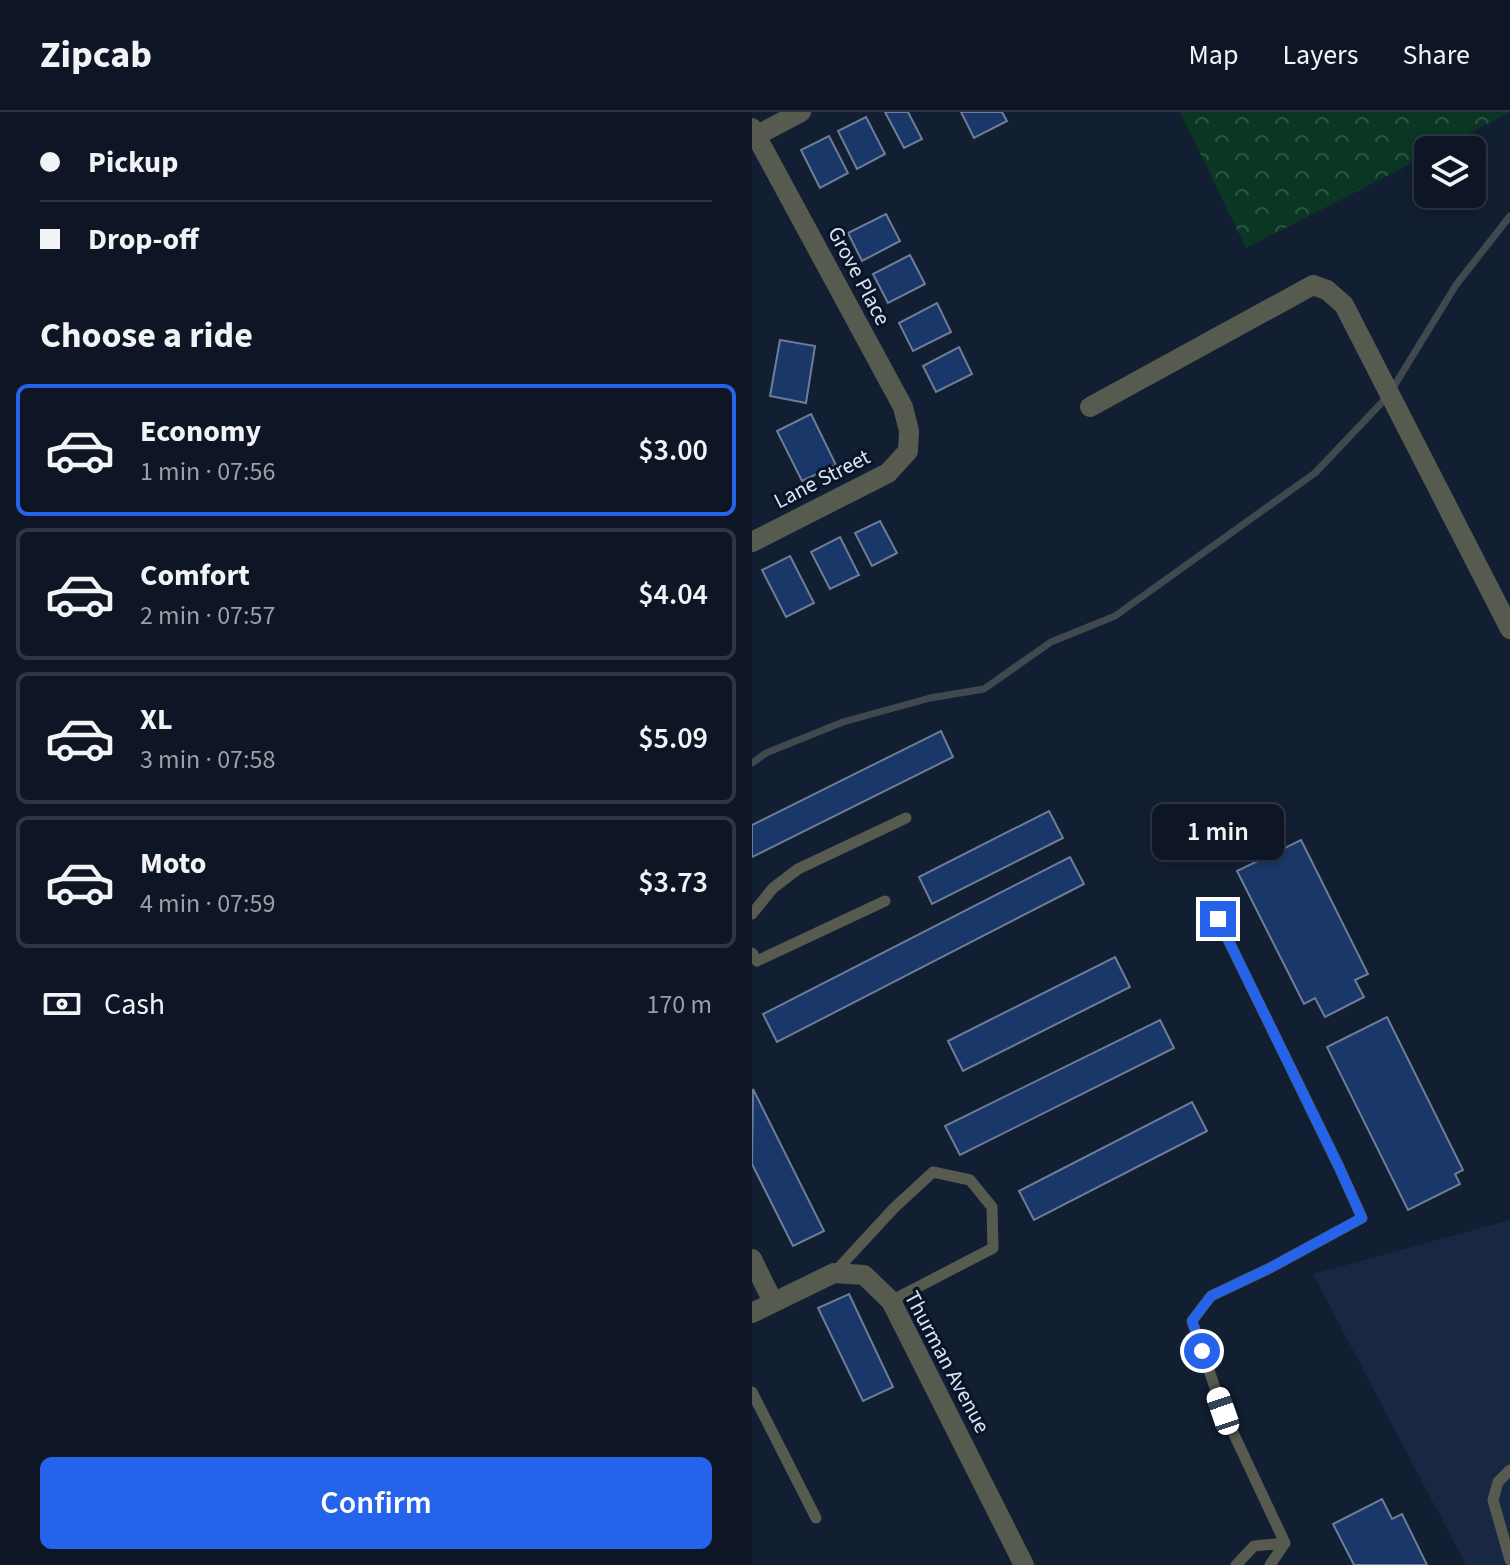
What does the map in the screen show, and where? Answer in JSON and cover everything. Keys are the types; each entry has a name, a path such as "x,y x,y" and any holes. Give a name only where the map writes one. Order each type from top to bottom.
{"street":[{"path":"754,134 801,112"},
{"name":"Grove Place","path":"754,134 903,407 909,431 908,451"},
{"path":"1090,407 1313,285 1327,290 1344,305 1510,629"},
{"name":"Lane Street","path":"752,542 888,473 908,451"},
{"path":"752,1259 773,1302"},
{"path":"752,1313 834,1273"},
{"name":"Thurman Avenue","path":"834,1273 864,1275 891,1301 1024,1565"}],"lane":[{"path":"752,914 773,888 798,869 906,818"},
{"path":"752,953 757,961 885,901"},
{"path":"1218,919 1362,1218 1211,1296 1192,1321 1223,1411 1285,1543"},
{"path":"834,1273 894,1208 933,1172 970,1180 992,1207 993,1248 891,1301"},
{"path":"752,1392 816,1518"},
{"path":"1510,1470 1498,1482 1493,1500 1510,1560"},
{"path":"1236,1565 1254,1546 1285,1543"},
{"path":"1270,1565 1285,1543"}],"shaded area":[{"path":"1510,1220 1510,1565 1466,1565 1313,1274"}],"green space":[{"path":"1180,112 1510,112 1464,136 1414,136 1414,162 1246,248"}],"building":[{"path":"885,112 908,112 922,139 904,148"},
{"path":"961,112 1002,112 1007,121 974,138"},
{"path":"866,117 885,154 857,169 838,131"},
{"path":"829,136 848,173 820,188 801,150"},
{"path":"886,214 900,241 862,261 848,233"},
{"path":"910,255 925,284 888,303 873,274"},
{"path":"937,303 951,332 913,351 899,323"},
{"path":"780,340 815,346 806,403 770,396"},
{"path":"959,347 972,374 936,392 923,366"},
{"path":"811,414 836,465 802,481 777,431"},
{"path":"880,521 897,553 872,566 855,533"},
{"path":"840,537 859,575 830,589 811,552"},
{"path":"790,556 814,603 786,617 762,570"},
{"path":"941,731 953,757 752,857 752,825"},
{"path":"1049,811 1063,838 932,904 919,877"},
{"path":"1301,840 1368,974 1355,980 1364,997 1325,1017 1315,998 1304,1004 1237,871"},
{"path":"1070,857 1084,884 777,1042 763,1014"},
{"path":"1115,957 1130,987 963,1071 948,1041"},
{"path":"1387,1017 1463,1170 1455,1174 1460,1184 1408,1210 1327,1047"},
{"path":"1160,1020 1174,1048 960,1155 945,1126"},
{"path":"753,1089 824,1231 793,1246 752,1164"},
{"path":"1192,1102 1207,1131 1034,1220 1019,1191"},
{"path":"849,1294 893,1387 863,1401 818,1308"},
{"path":"1382,1499 1392,1519 1402,1514 1427,1565 1354,1565 1333,1524"}],"waterway":[{"path":"752,763 766,753 843,722 930,698 984,689 1051,642 1115,616 1315,473 1388,396 1456,285 1510,216"}],"route":[{"path":"1202,1351 1192,1321 1211,1296 1362,1218 1218,919"}]}
